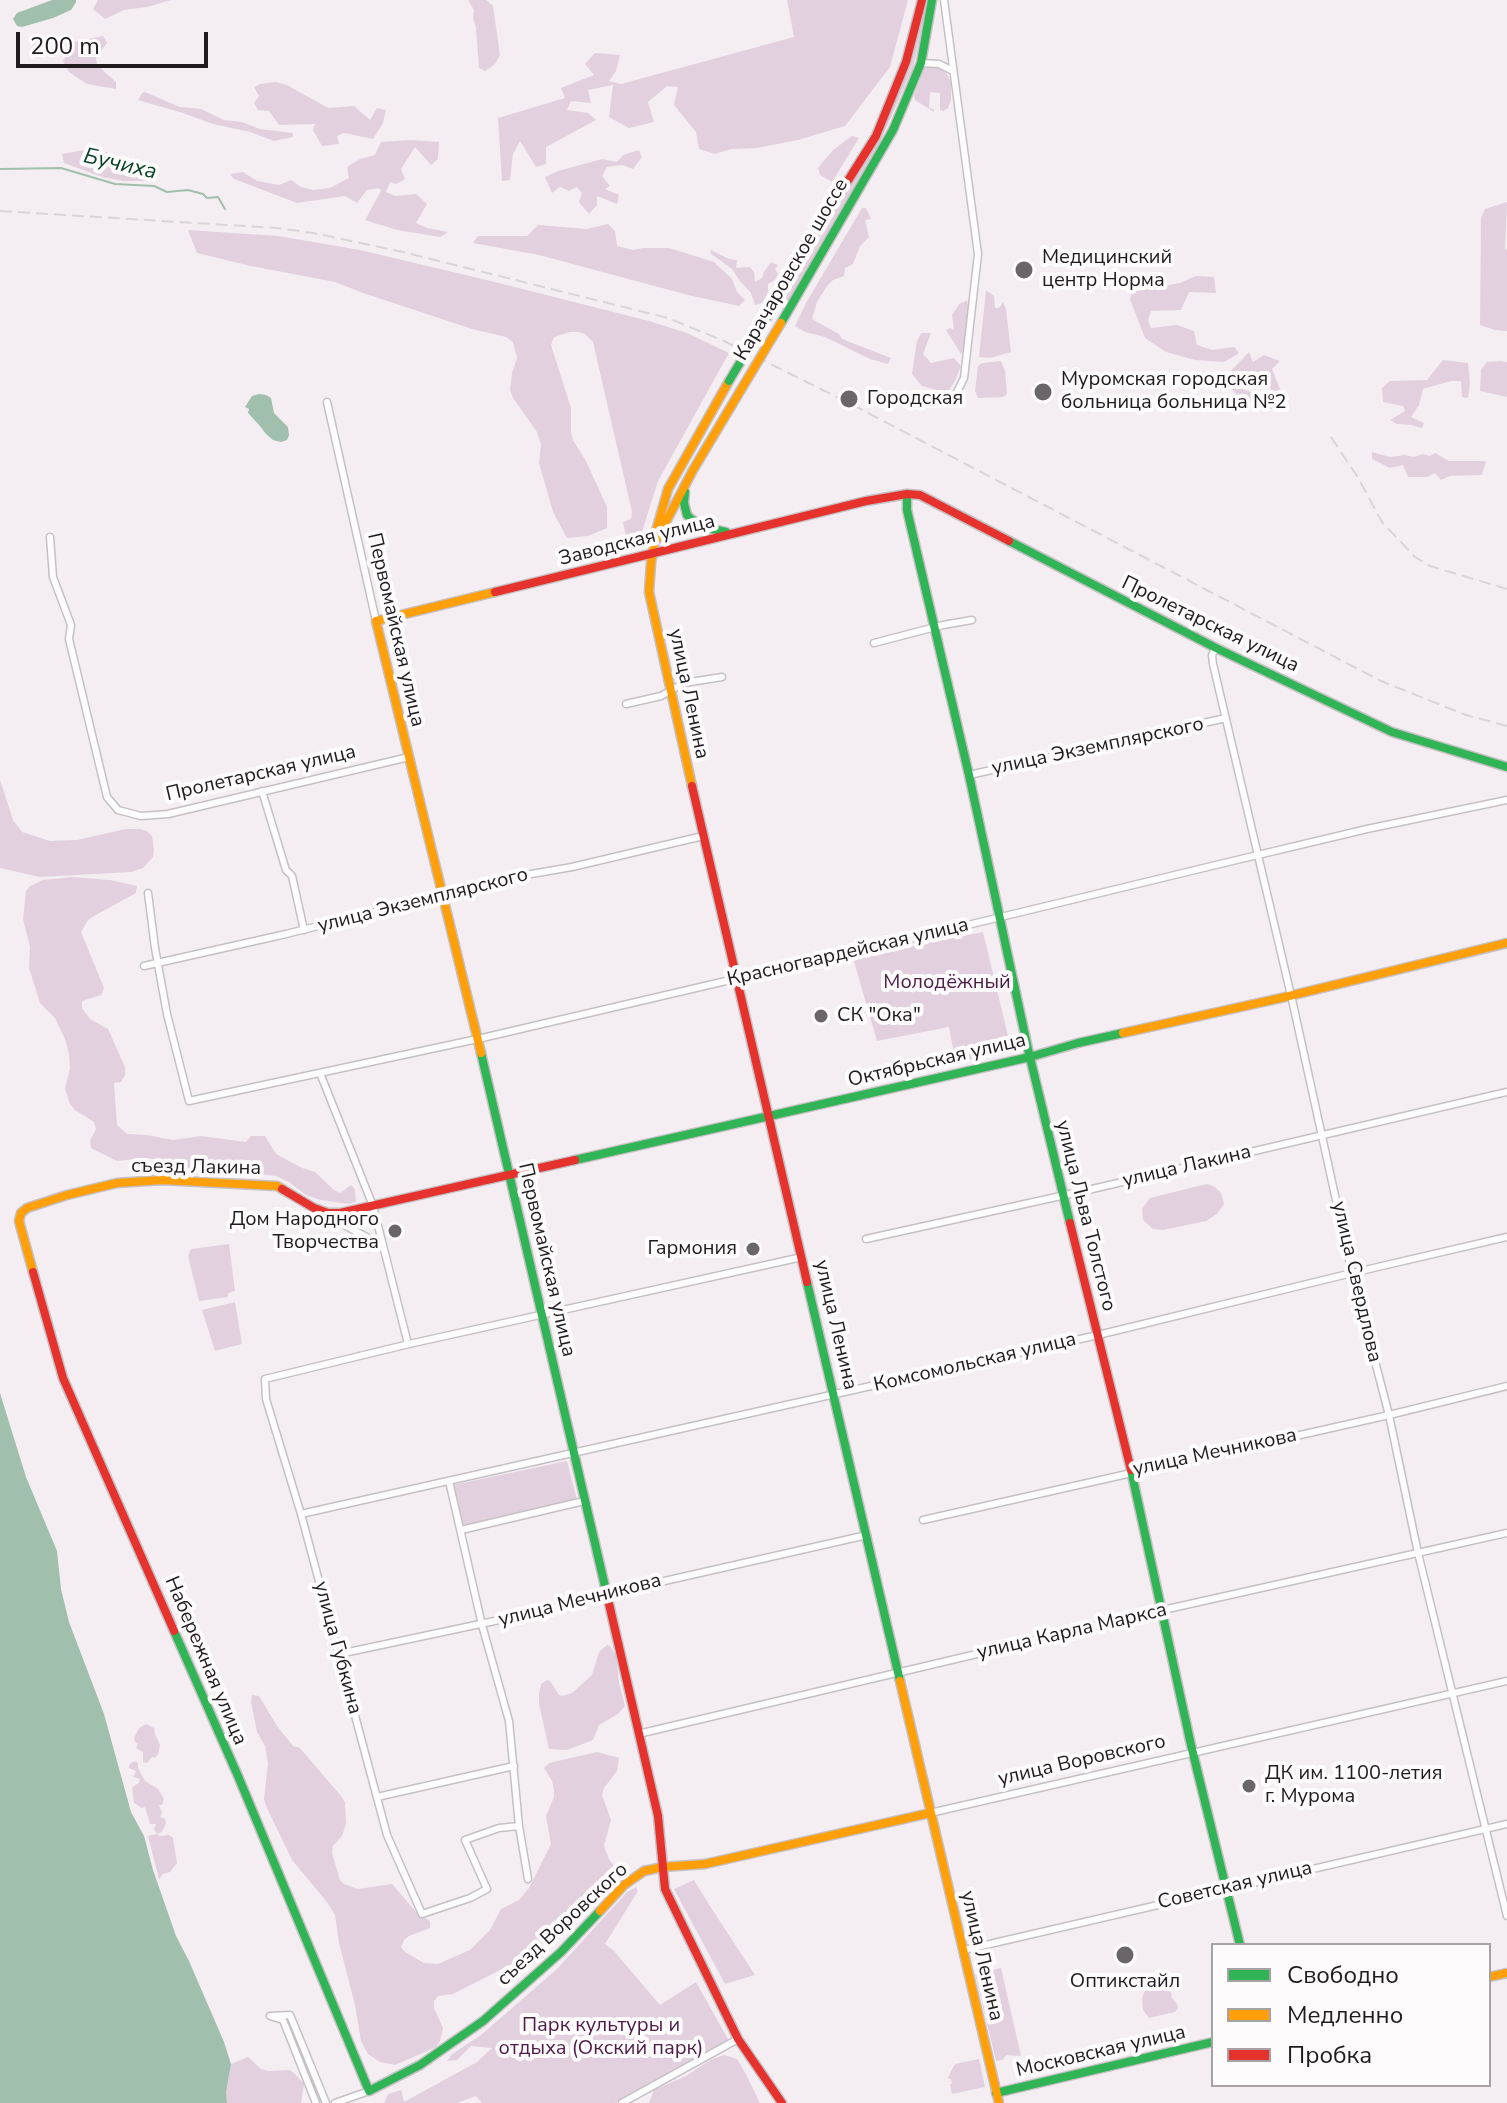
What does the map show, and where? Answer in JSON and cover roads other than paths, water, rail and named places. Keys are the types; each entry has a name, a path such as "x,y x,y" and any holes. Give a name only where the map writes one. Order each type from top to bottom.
{"street":[{"name":"Карачаровское шоссе","path":"664,518 881,152 921,63 932,0"},
{"name":"Карачаровское шоссе","path":"652,550 677,470 812,238 876,136 906,62 922,2"},
{"path":"943,2 978,254 964,378 952,402"},
{"path":"929,21 936,16 945,19 947,24"},
{"path":"921,63 939,64 953,71"},
{"name":"Первомайская улица","path":"327,402 658,1816 665,1889 738,2039 782,2103"},
{"path":"685,486 687,515 699,524 731,533"},
{"name":"Заводская улица","path":"376,621 652,550 907,494"},
{"name":"улица Льва Толстого","path":"907,494 907,510 1030,1057 1132,1472 1193,1752 1240,1943"},
{"name":"Пролетарская улица","path":"907,494 924,497 1216,648 1392,732 1507,767"},
{"name":"Пролетарская улица","path":"50,537 53,577 71,625 69,639 107,797 118,810 141,816 168,814 409,757"},
{"name":"улица Ленина","path":"652,550 649,592 703,836 999,2103"},
{"path":"874,643 972,620"},
{"name":"улица Свердлова","path":"1216,648 1212,655 1213,664 1352,1273 1389,1415 1418,1553 1507,1916"},
{"path":"626,704 661,696 684,683 722,677"},
{"name":"улица Экземплярского","path":"969,775 1226,718"},
{"path":"262,791 286,870 292,876 304,930"},
{"name":"Красногвардейская улица","path":"158,964 189,1101 823,960 1367,829 1507,800"},
{"name":"улица Экземплярского","path":"144,966 304,930 514,877 572,867 703,836"},
{"path":"148,893 158,964"},
{"name":"Октябрьская улица","path":"373,1206 1030,1057 1078,1043 1507,943"},
{"path":"320,1073 373,1206 408,1344 802,1257"},
{"name":"улица Лакина","path":"866,1239 1507,1092"},
{"name":"съезд Лакина","path":"27,1208 117,1183 221,1181 277,1186 383,1246"},
{"name":"съезд Лакина","path":"314,1208 340,1213 373,1206"},
{"name":"Набережная улица","path":"27,1208 21,1213 19,1221 63,1378 238,1776 369,2091"},
{"name":"Комсомольская улица","path":"301,1514 1098,1335 1507,1237"},
{"name":"улица Губкина","path":"408,1344 265,1379 266,1399 301,1514 387,1835 422,1914 487,1889 465,1840 499,1828 519,1826"},
{"name":"улица Мечникова","path":"923,1520 1507,1386"},
{"path":"449,1481 482,1625 509,1721 519,1826 528,1879"},
{"path":"461,1530 584,1501"},
{"name":"улица Карла Маркса","path":"639,1734 1163,1610 1507,1533"},
{"name":"улица Мечникова","path":"339,1654 482,1625 867,1535"},
{"name":"улица Воровского","path":"663,1867 705,1864 1507,1681"},
{"path":"377,1797 514,1766"},
{"name":"Советская улица","path":"964,1950 1507,1824"},
{"name":"съезд Воровского","path":"369,2091 420,2065 483,2021 561,1952 624,1885 644,1871 663,1867"},
{"path":"316,2103 283,2020 270,2016 290,2015 326,2103"},
{"path":"622,2103 738,2039"},
{"name":"Московская улица","path":"996,2093 1211,2042"},
{"path":"335,2103 369,2091"}],"waterway":[{"name":"Бучиха","path":"0,169 61,168 115,184 154,186 167,192 188,190 207,198 218,197 225,209"}],"railway":[{"path":"0,211 277,228 313,233 403,252 668,318 724,341 847,402 1381,681 1466,715 1507,726"},
{"path":"1331,437 1382,522 1415,557 1430,566 1507,589"}],"place":[{"name":"Медицинский центр Норма","path":"1024,270"},
{"name":"Муромская городская больница больница №2","path":"1043,392"},
{"name":"Городская","path":"849,399"},
{"name":"СК \"Ока\"","path":"821,1016"},
{"name":"Дом Народного Творчества","path":"395,1231"},
{"name":"Гармония","path":"753,1249"},
{"name":"ДК им. 1100-летия г. Мурома","path":"1249,1786"},
{"name":"Оптикстайл","path":"1125,1955"}],"park label":[{"name":"Молодёжный","path":"947,983"},
{"name":"Парк культуры и отдыха (Окский парк)","path":"601,2038"}]}
